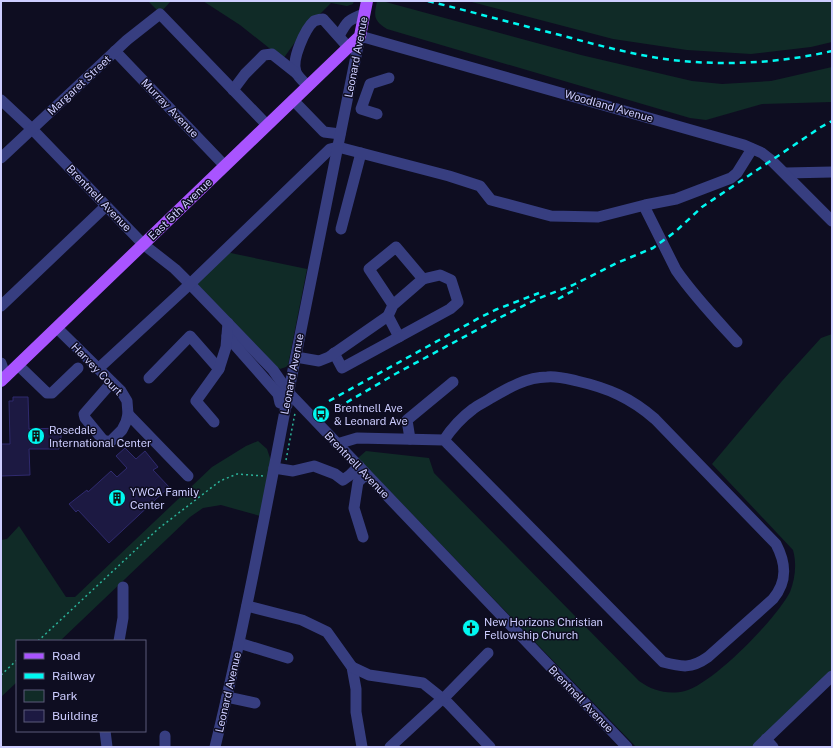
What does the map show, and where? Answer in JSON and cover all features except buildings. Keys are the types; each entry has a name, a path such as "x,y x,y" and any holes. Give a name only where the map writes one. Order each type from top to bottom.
{"main road":[{"name":"Leonard Avenue","path":"360,36 367,1"},
{"name":"East 5th Avenue","path":"3,379 360,36"}],"street":[{"name":"Margaret Street","path":"1,158 127,40 160,14 233,90"},
{"path":"339,36 345,24 351,19 364,14"},
{"path":"296,73 294,62 299,47 307,30 315,20 323,18 348,48"},
{"name":"Leonard Avenue","path":"289,393 360,36"},
{"name":"Woodland Avenue","path":"360,36 744,145 767,156 786,173 832,221"},
{"name":"Murray Avenue","path":"115,51 225,166"},
{"path":"267,125 233,90 245,74 264,55 272,54 296,73 308,86"},
{"path":"377,114 361,109 370,84 389,78"},
{"path":"349,92 365,98"},
{"name":"Brentnell Avenue","path":"1,100 32,129 143,244 175,269 228,323 273,370 289,393 292,403 363,470 627,747"},
{"path":"293,100 324,132 340,134"},
{"path":"99,368 190,284 327,151 338,147 449,176 480,186 491,200 551,216 598,218 676,199 731,178 737,173 752,149"},
{"path":"341,229 361,154"},
{"path":"786,173 832,172"},
{"path":"1,306 106,206"},
{"path":"644,206 676,270 704,306 737,342"},
{"path":"393,305 369,269 396,247 422,279"},
{"path":"296,358 318,361 334,353 388,316 393,305 422,279 440,275 451,280 458,302 450,309 342,368 334,353"},
{"path":"388,316 399,337"},
{"path":"214,422 196,401 219,369 226,346 228,323"},
{"name":"Harvey Court","path":"57,328 121,391 127,402 128,414 188,476"},
{"path":"149,378 190,336 219,369"},
{"path":"227,336 278,394 280,403 292,403"},
{"path":"1,363 3,379"},
{"path":"18,365 47,393 52,393 78,368"},
{"path":"264,378 273,370"},
{"path":"337,444 357,438 444,440 662,662 684,667 698,664 714,652 779,592 784,574 784,562 776,544 655,419 642,408 620,394 567,379 547,376 529,379 510,387 474,408 455,425 444,440"},
{"path":"112,382 84,414 85,418 103,440 110,442 122,430 128,414"},
{"path":"410,439 407,420 453,382"},
{"name":"Leonard Avenue","path":"215,747 292,403"},
{"path":"277,471 292,471 314,466 335,474 342,480 363,470"},
{"path":"363,470 358,482 354,508 363,536"},
{"path":"119,640 123,618 123,587"},
{"path":"247,606 302,620 327,632 352,667 356,689 356,712 362,747"},
{"path":"239,643 288,658"},
{"path":"390,747 443,699 488,653"},
{"path":"352,667 369,675 423,684 443,699 490,747"},
{"path":"766,744 832,676"},
{"path":"227,697 255,703"},
{"path":"106,732 107,747"}],"path":[{"path":"39,640 158,529 220,481 237,474 277,471 292,403"},
{"path":"1,675 16,661"}],"green space":[{"path":"148,1 171,1 160,13"},
{"path":"203,1 354,1 353,4 347,6 331,3 303,31 283,59 240,25"},
{"path":"377,1 382,1 581,55 692,81 722,84 771,81 832,67 832,102 762,104 706,120 690,118 387,29 377,20 375,10"},
{"path":"468,1 832,1 832,42 811,47 751,54 687,50 613,39"},
{"path":"226,252 307,269 288,365 286,367 280,369 274,365 196,283"},
{"path":"832,334 832,672 753,747 636,747 358,458 366,451 429,458 434,473 639,681 655,690 673,693 685,691 697,686 711,676 743,649 758,633 783,603 790,592 795,571 793,550 712,464 782,381 821,338"},
{"path":"258,441 267,449 271,461 260,516 221,505 203,508 190,517 61,640 16,640 16,683 1,697 1,540 7,539 19,526 66,597 75,597 212,467 246,446"}],"railway":[{"path":"428,1 616,49 672,60 712,63 773,61 832,51"},
{"path":"337,408 397,373 501,317 537,299 573,285 617,263 653,248 675,232 702,207 832,121"},
{"path":"558,299 578,288"},
{"path":"329,401 479,318 495,310 539,293"}],"place":[{"name":"Brentnell Ave & Leonard Ave","path":"321,414"},
{"name":"Rosedale International Center","path":"36,436"},
{"name":"YWCA Family Center","path":"117,498"},
{"name":"New Horizons Christian Fellowship Church","path":"471,628"}]}
